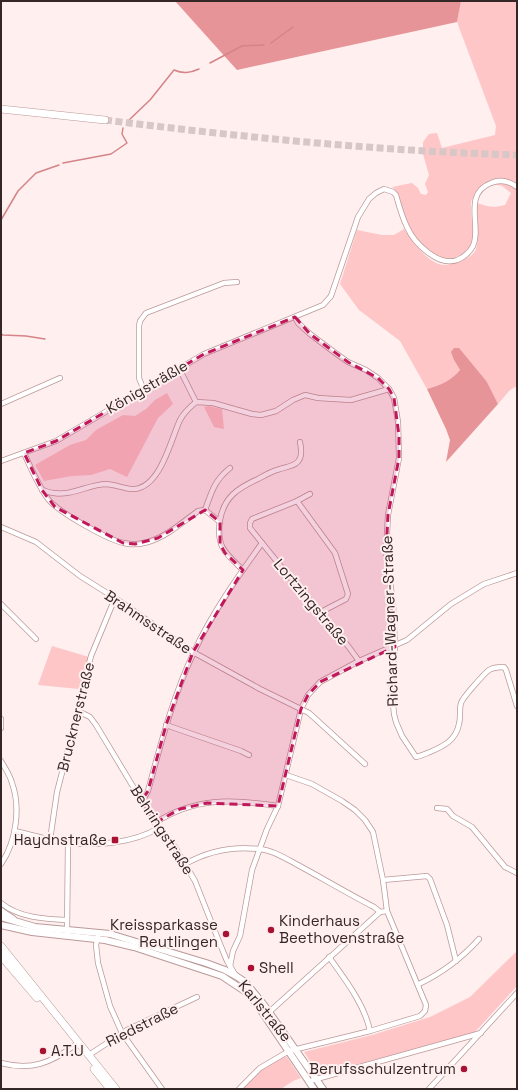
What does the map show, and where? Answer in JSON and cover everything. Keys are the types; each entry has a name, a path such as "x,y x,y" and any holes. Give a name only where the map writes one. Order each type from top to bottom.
{"main road":[{"path":"1,109 105,120"},
{"path":"1,911 16,925"},
{"name":"Karlstraße","path":"1,917 32,932 97,939 134,946 226,968 267,1014"},
{"name":"Karlstraße","path":"1,925 100,932 226,968 244,982 292,1050 301,1057 309,1082 314,1089"},
{"path":"1,931 5,928 16,925"},
{"path":"1,946 116,1089"},
{"path":"1,956 110,1089"},
{"name":"Karlstraße","path":"292,1050 294,1060 315,1078 323,1089"}],"street":[{"name":"Königsträßle","path":"1,461 56,440 143,388 204,354 244,336 323,305 329,299 358,217 369,199 376,193 384,189 393,192 396,195 407,229 417,241 436,258 444,261 455,261 463,257 474,246 474,204 482,190 488,184 499,181 507,182 517,187"},
{"path":"143,388 139,378 139,326 140,321 146,313 224,283 237,282"},
{"name":"Richard-Wagner-Straße","path":"295,317 298,323 310,334 348,362 366,370 378,378 389,389 394,398 398,422 399,458 388,515 386,552 393,603 394,647 391,684 394,714 402,736 414,755 418,757 449,742 456,735 460,723 460,709 462,700 484,675 497,667 504,667 506,670 517,706"},
{"path":"179,368 196,402"},
{"path":"1,404 60,378"},
{"path":"42,490 55,493 65,493 105,484 134,489 141,488 156,475 180,419 186,410 196,402 213,403 252,414 261,415 276,411 293,400 305,395 318,398 351,400 389,389"},
{"path":"243,570 225,553 220,544 220,522 222,511 228,499 241,487 275,470 296,464 300,458 300,442"},
{"path":"24,453 33,475 55,507 67,516 123,543 130,544 147,542 158,538 198,511 206,510 220,522"},
{"path":"206,510 212,489 217,480 230,468"},
{"path":"310,494 298,501 335,553 348,594 346,599 319,613"},
{"name":"Lortzingstraße","path":"298,501 252,519 250,528 319,613 348,646 358,661"},
{"name":"Brahmsstraße","path":"1,527 36,542 80,576 115,598 193,652 260,689 308,713 365,764"},
{"path":"141,801 148,791 166,725 193,652 222,600 262,543"},
{"path":"226,968 232,951 238,942 243,924 252,870 267,829 278,806 286,775 288,758 301,709 308,695 320,682 358,661 394,647 407,640 451,604 484,584 517,573"},
{"name":"Brucknerstraße","path":"50,840 57,792 84,684 92,656 115,598"},
{"path":"1,604 6,607 36,639"},
{"path":"1,612 6,607"},
{"name":"Behringstraße","path":"78,711 90,717 96,725 155,823 175,847 186,864 195,881 226,968"},
{"path":"1,719 1,728"},
{"path":"166,725 249,755"},
{"path":"1,761 10,777 15,794 15,831 10,847 1,864"},
{"path":"239,1089 260,1068 292,1050 370,1031 420,1016 425,1011 426,1006 387,911 383,880 373,832 365,820 355,810 342,801 312,784 286,775"},
{"path":"155,823 180,809 192,805 241,802 278,806"},
{"path":"437,808 447,809 453,816 472,827 505,867 517,873"},
{"path":"15,831 50,840 68,843 93,844 137,838 159,828"},
{"path":"67,936 68,843"},
{"path":"186,864 194,859 218,851 260,848 279,855 324,878 380,912"},
{"path":"383,880 427,876 430,880 447,925 456,961"},
{"path":"1,903 21,914 43,919 67,920"},
{"path":"267,1014 380,912 387,911"},
{"path":"100,932 97,939 98,963 110,1006 122,1033 162,1089"},
{"path":"418,984 438,975 465,955 479,939"},
{"path":"329,957 344,977 366,1016 370,1031"},
{"path":"429,1089 517,993"},
{"name":"Riedstraße","path":"89,1054 122,1033 197,997"},
{"path":"309,1082 315,1078 481,1033"},
{"path":"1,1063 12,1066 41,1064 56,1058 75,1045"}],"highlighted area":[{"path":"295,317 310,334 348,362 378,378 389,389 394,398 399,436 399,458 388,515 386,552 395,647 320,682 308,695 301,709 278,806 207,803 180,809 155,823 141,801 148,791 166,725 193,652 243,570 225,553 220,544 220,522 205,510 158,538 135,544 123,543 55,507 42,490 24,453 56,441 204,354"}],"shaded area":[{"path":"175,1 461,1 457,22 237,70"},
{"path":"461,1 517,1 517,386 510,390 498,404 487,382 454,360 460,370 457,374 445,382 427,389 400,341 359,310 340,284 357,230 382,235 394,235 404,229 411,240 432,261 444,265 451,264 469,257 476,249 478,232 477,203 491,207 505,205 511,193 502,186 493,184 493,180 485,183 471,202 473,237 469,250 462,255 444,259 434,255 414,236 406,224 399,196 392,187 412,183 418,188 421,194 426,195 428,192 425,184 429,175 423,154 423,142 429,134 437,133 442,148 495,135 496,126 457,22"},
{"path":"454,348 459,348 487,382 498,404 446,462 450,440 427,389 445,382 460,370 451,352"},
{"path":"167,393 173,404 158,418 127,477 110,469 91,475 72,476 44,481 35,465 70,445 86,440 96,430 123,415 135,416 146,409 155,400"},
{"path":"209,406 222,409 224,429 214,427 204,407"},
{"path":"52,646 89,657 79,689 38,685"},
{"path":"517,951 517,986 475,1032 319,1075 304,1052 372,1035 430,1017 470,997"},
{"path":"283,1055 287,1057 301,1078 293,1081 281,1089 241,1089 261,1069"}],"waterway":[{"path":"271,43 293,27"},
{"path":"210,63 242,46 264,45"},
{"path":"129,120 150,100 174,70 186,72 199,69"},
{"path":"63,163 111,154 127,143 122,134 123,128"},
{"path":"1,220 18,191 36,173 59,165"},
{"path":"1,334 45,339"}],"tunnel":[{"path":"105,120 362,147 517,155"}],"place":[{"name":"Haydnstraße","path":"115,840"},
{"name":"Kinderhaus Beethovenstraße","path":"271,930"},
{"name":"Kreissparkasse Reutlingen","path":"226,934"},
{"name":"Shell","path":"251,968"},
{"name":"A.T.U","path":"43,1051"},
{"name":"Berufsschulzentrum","path":"464,1069"}]}
